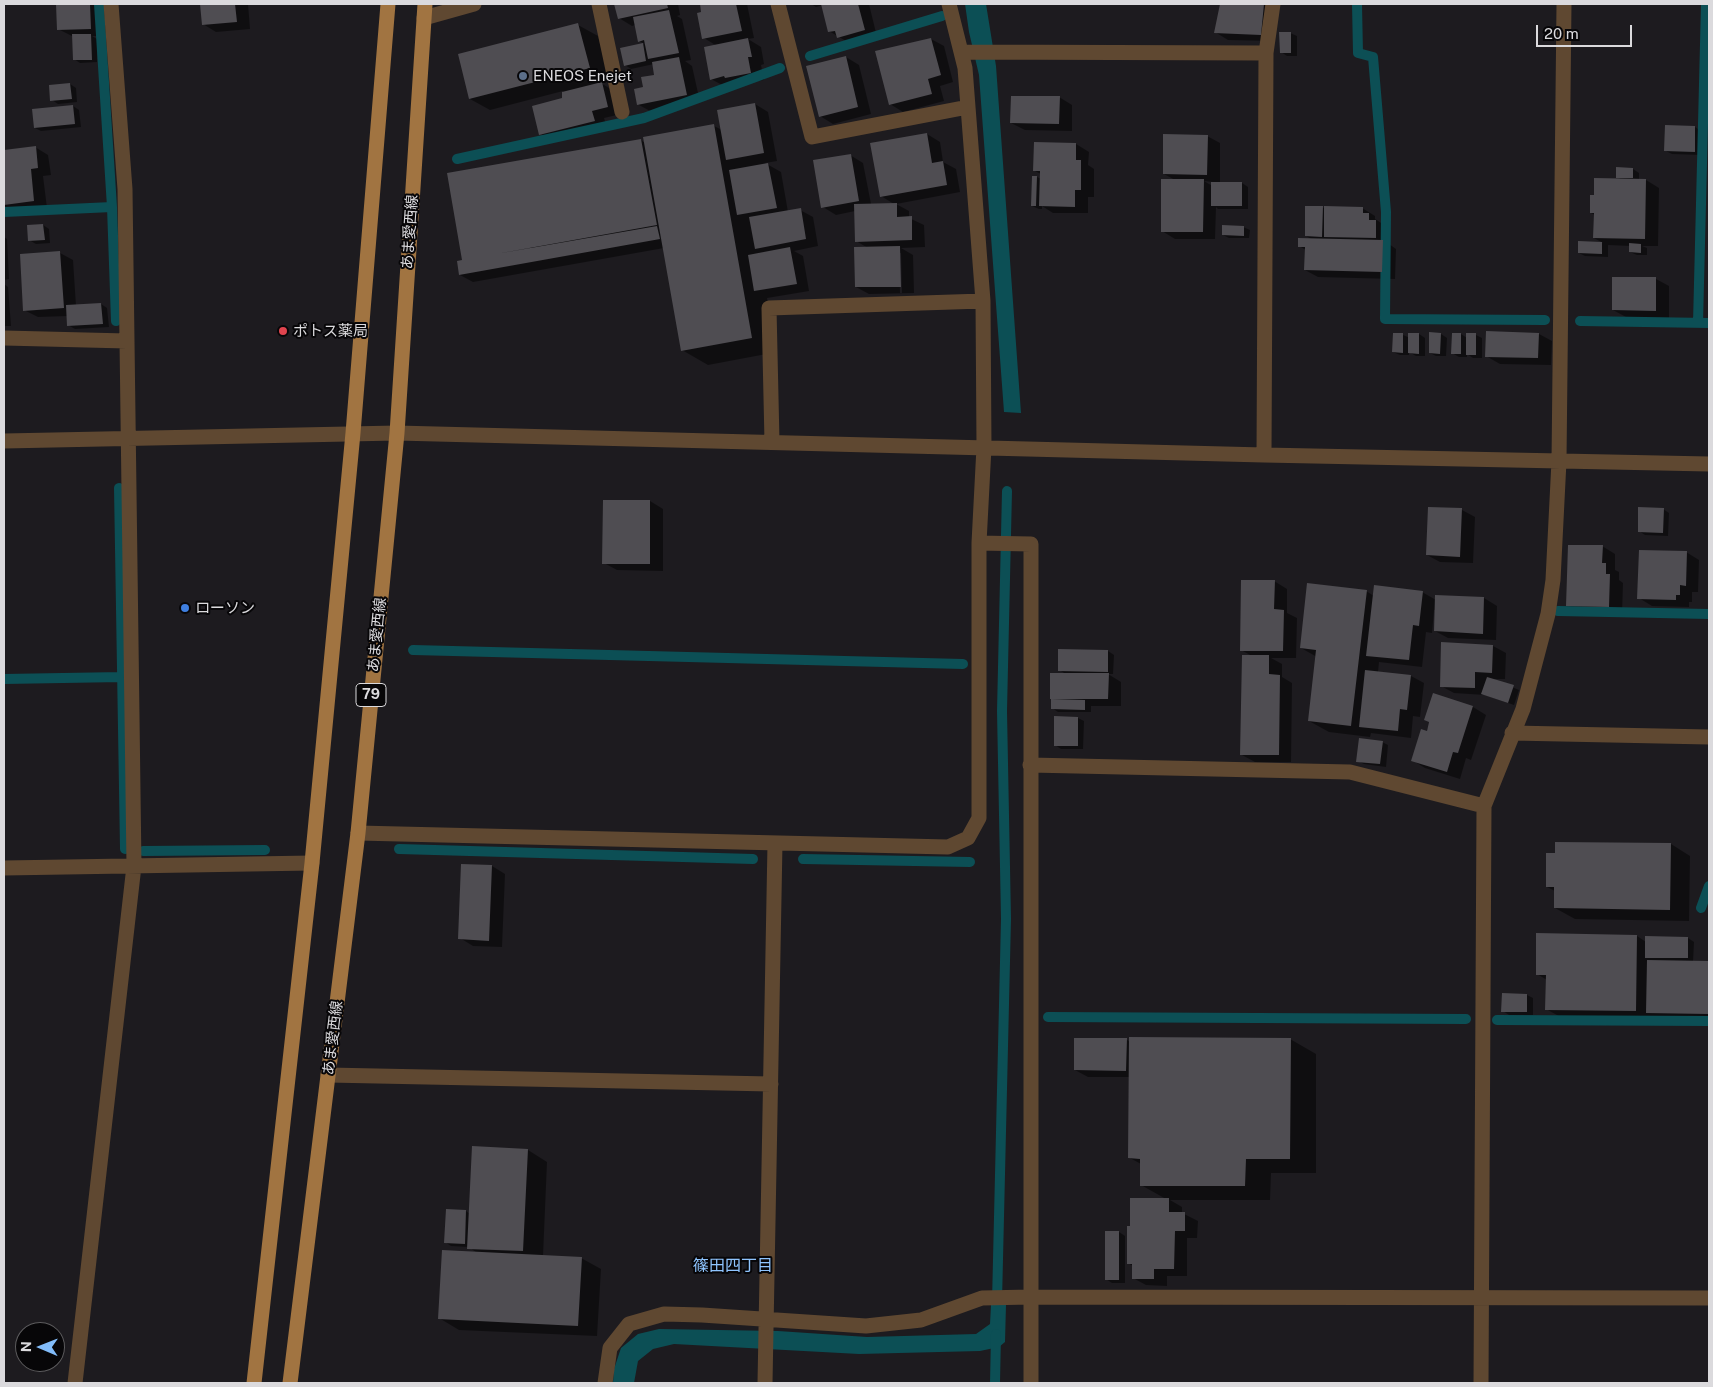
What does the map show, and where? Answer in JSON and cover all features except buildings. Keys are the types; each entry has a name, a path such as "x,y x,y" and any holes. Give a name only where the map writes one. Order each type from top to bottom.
{"main road":[{"path":"254,1383 312,863 353,433 388,4"},
{"name":"あま愛西線","path":"290,1383 358,833 397,433 425,11"}],"street":[{"path":"75,1383 134,866 126,341 126,189 111,4"},
{"path":"425,11 474,4"},
{"path":"599,4 622,112"},
{"path":"778,4 812,137 968,107"},
{"path":"358,833 948,847 968,838 980,818 984,543 983,301 965,68 966,52 949,4"},
{"path":"1264,455 1266,53 1273,4"},
{"path":"1481,1383 1484,806 1512,733 1523,710 1548,614 1553,580 1559,461 1564,4"},
{"path":"966,52 1266,53"},
{"path":"772,442 768,308 983,301"},
{"path":"4,338 126,341"},
{"path":"4,441 397,433 1264,455 1709,464"},
{"path":"984,543 1031,544 1031,1383"},
{"path":"1512,733 1709,737"},
{"path":"1030,765 1350,772 1484,806"},
{"path":"765,1383 775,843"},
{"path":"4,868 312,863"},
{"path":"328,1074 771,1084"},
{"path":"605,1383 610,1348 629,1324 664,1314 766,1324 866,1326 921,1320 986,1298 1031,1296 1709,1298"}],"water":[{"path":"965,4 986,4 996,66 1021,413 1004,412 979,75"},
{"path":"991,1305 1006,1305 1005,1342 999,1347 980,1351 859,1354 674,1344 653,1349 638,1361 634,1383 613,1383 614,1369 621,1348 638,1334 659,1329 778,1331 867,1337 976,1334 990,1324"}],"waterway":[{"path":"99,4 112,207 116,321"},
{"path":"1357,4 1358,53 1373,57 1386,212 1385,319 1545,320"},
{"path":"1698,323 1706,4"},
{"path":"810,56 942,16"},
{"path":"457,159 644,118 780,68"},
{"path":"4,212 112,207"},
{"path":"1580,321 1709,323"},
{"path":"119,488 125,849"},
{"path":"997,1302 1006,919 1002,711 1007,491"},
{"path":"1558,611 1709,614"},
{"path":"413,650 963,664"},
{"path":"4,679 122,677"},
{"path":"399,849 753,859"},
{"path":"143,851 265,850"},
{"path":"803,859 970,862"},
{"path":"1701,908 1709,886"},
{"path":"1048,1017 1466,1019"},
{"path":"1497,1020 1709,1021"},
{"path":"995,1383 996,1334"}],"place":[{"name":"ENEOS Enejet","path":"523,76"},
{"name":"ポトス薬局","path":"283,331"},
{"name":"ローソン","path":"185,608"}],"district":[{"name":"篠田四丁目","path":"733,1266"}]}
